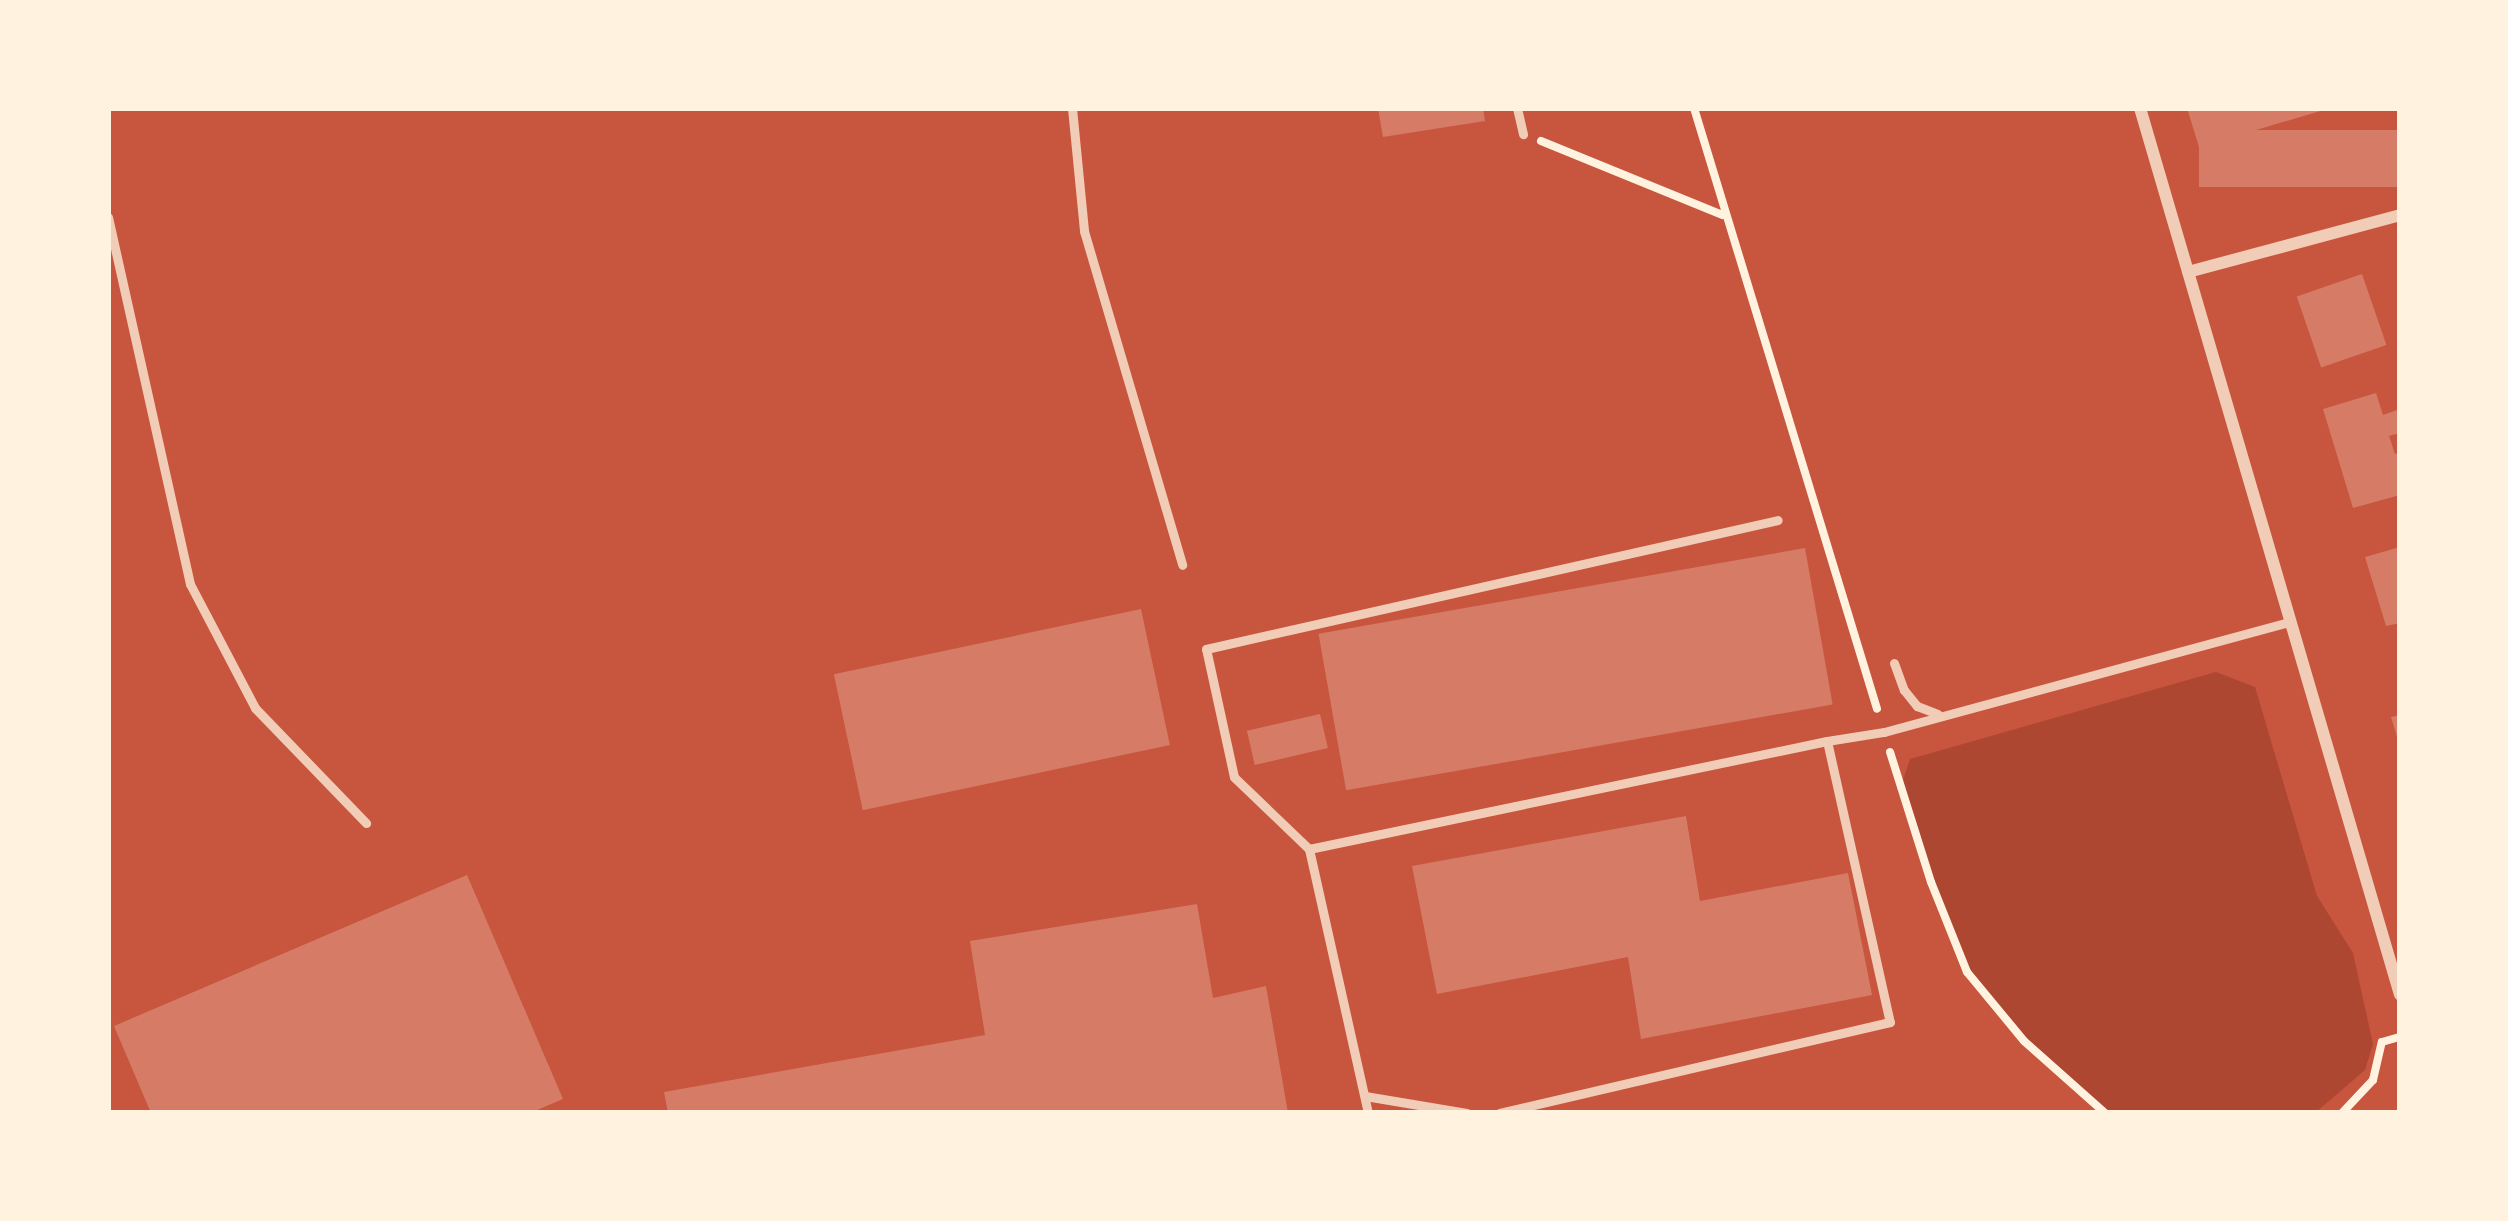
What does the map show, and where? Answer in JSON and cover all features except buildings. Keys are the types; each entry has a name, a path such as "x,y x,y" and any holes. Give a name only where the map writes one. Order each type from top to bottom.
{"street":[{"path":"2140,108 2400,995"},
{"path":"2188,272 2400,215"}],"lane":[{"path":"1072,108 1084,231 1182,565"},
{"path":"1517,108 1523,134"},
{"path":"108,218 190,584 255,708 366,824"},
{"path":"1368,1113 1309,849 1234,777 1207,649 1778,520"},
{"path":"1309,849 1884,732 2290,622"},
{"path":"1894,663 1904,690 1917,706 1938,714"},
{"path":"1499,1113 1890,1022 1827,741"},
{"path":"1365,1096 1468,1113"}],"path":[{"path":"1694,108 1931,882 1967,973 2024,1041 2105,1113"},
{"path":"1523,134 1723,215"},
{"path":"2342,1113 2373,1080 2382,1042 2400,1037"}],"shaded area":[{"path":"2216,672 2255,687 2317,896 2353,953 2373,1044 2365,1070 2315,1113 2105,1113 2024,1041 1967,972 1901,786 1910,759"}]}
